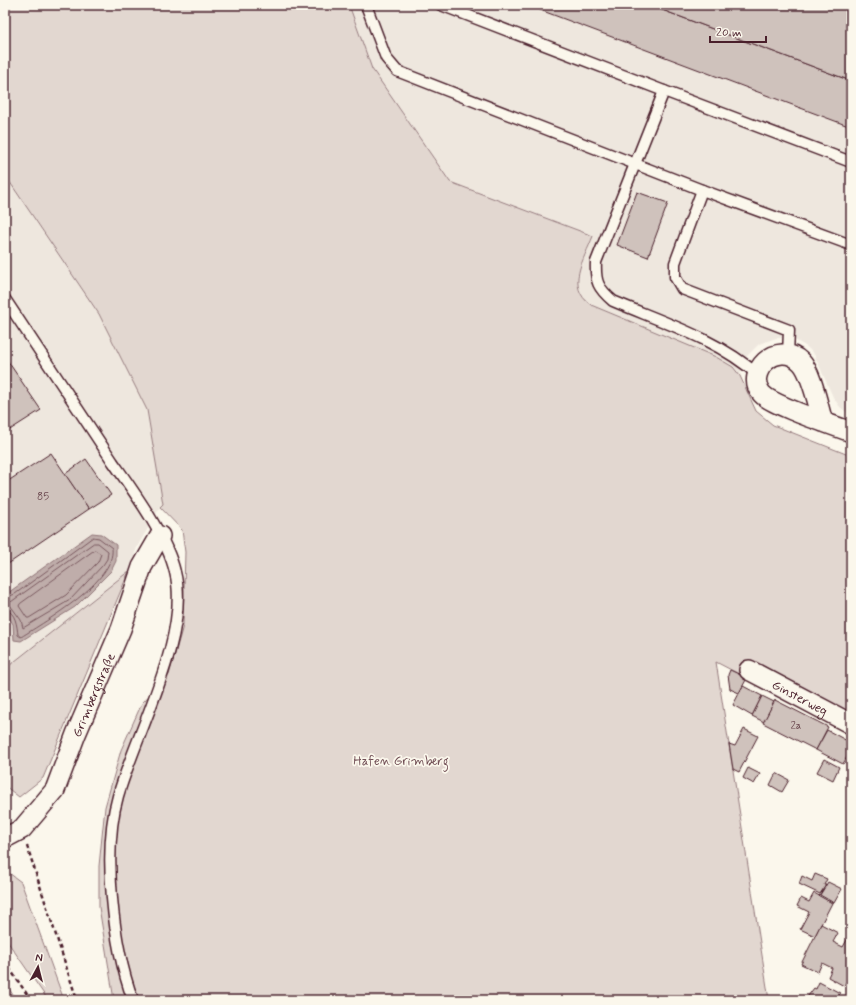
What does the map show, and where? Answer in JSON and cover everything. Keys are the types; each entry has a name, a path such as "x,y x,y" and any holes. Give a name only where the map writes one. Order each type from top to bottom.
{"street":[{"path":"823,422 807,370 800,361 788,355 777,354 767,358 761,365 758,375 758,386 761,393 770,401 823,422 851,432"},
{"name":"Grimbergstraße","path":"5,838 22,829 55,790 76,734 120,629 142,567 160,536"},
{"name":"Ginsterweg","path":"749,670 851,724"}],"lane":[{"path":"366,5 386,58 397,71 634,164 851,245"},
{"path":"441,5 851,162"},
{"path":"664,91 596,262 596,276 601,290 613,301 720,347 741,360 758,375"},
{"path":"702,190 675,263 675,277 682,289 789,330 788,355"},
{"path":"5,299 139,500 160,536 175,571 179,598 170,654 126,770 117,798 111,849 113,902 118,939 133,1000"}],"path":[{"path":"22,829 76,1000"},
{"path":"5,962 31,1000"}],"shaded area":[{"path":"349,5 851,5 851,416 840,407 833,397 814,354 807,347 797,341 787,338 776,338 759,344 746,357 740,376 733,367 591,305 583,299 577,283 578,274 593,236 450,182 372,69"},
{"path":"5,175 99,314 147,410 164,505 160,507 137,547 129,571 5,669"}],"green space":[{"name":"Hafen Grimberg","path":"5,5 349,5 372,69 450,182 593,236 579,272 578,281 579,290 583,298 591,305 716,357 733,367 740,376 756,411 773,425 851,456 851,717 741,675 716,662 769,1000 114,1000 99,907 99,866 105,807 121,750 142,703 169,675 183,626 185,552 182,530 160,507 163,504 147,410 99,314 5,175"},
{"path":"129,571 43,778 19,797 5,786 5,669"},
{"path":"5,870 21,882 64,1000 48,1000 5,938"},
{"path":"5,982 16,1000 5,1000"}],"water":[{"path":"92,533 101,534 116,545 116,561 111,571 75,607 21,641 14,640 13,624 5,611 5,595"}],"building":[{"path":"527,5 649,5 851,81 851,127"},
{"path":"649,5 851,5 851,81"},
{"path":"637,192 668,203 648,257 617,245"},
{"path":"5,357 41,410 5,433"},
{"path":"51,453 89,509 5,566 5,483"},
{"path":"86,459 111,495 89,509 65,474"},
{"path":"730,670 747,678 739,693 730,689 728,675"},
{"path":"743,686 762,696 752,716 733,705"},
{"path":"762,696 774,702 764,722 752,716"},
{"path":"775,700 828,727 816,750 763,723"},
{"path":"744,729 758,736 739,772 733,769 729,744 735,746"},
{"path":"827,730 851,743 851,750 843,764 816,750"},
{"path":"824,759 839,767 833,780 817,772"},
{"path":"748,768 760,774 754,784 743,778"},
{"path":"776,773 789,780 782,792 770,785"},
{"path":"815,874 827,879 824,885 826,885 820,894 799,884 802,876 812,881"},
{"path":"828,882 842,889 834,903 820,895"},
{"path":"814,893 832,903 815,936 800,929 809,912 797,906 801,898 809,902"},
{"path":"821,924 838,933 833,942 843,947 848,938 851,939 851,974 844,986 828,977 832,968 822,963 818,972 801,964"},
{"path":"819,982 840,993 837,1000 828,996 826,1000 805,1000 814,988 816,989"}]}
